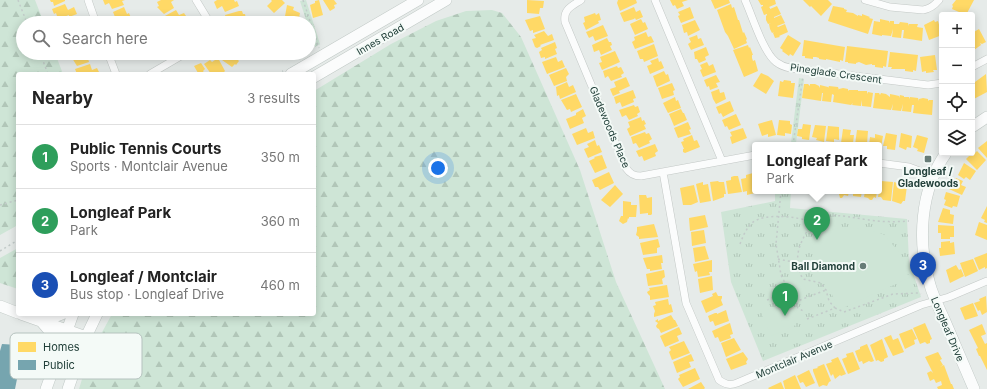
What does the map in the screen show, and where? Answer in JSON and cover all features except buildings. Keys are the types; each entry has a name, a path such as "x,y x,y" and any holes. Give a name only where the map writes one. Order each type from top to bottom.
{"main road":[{"name":"Innes Road","path":"316,59 418,0"},
{"name":"Innes Road","path":"316,76 446,0"},
{"name":"Innes Road","path":"294,72 315,60"},
{"path":"975,125 987,116"},
{"name":"Longleaf Drive","path":"944,156 933,176 925,210 923,230 926,268 930,287 974,389"},
{"path":"0,306 16,312"},
{"path":"26,316 75,333"},
{"path":"40,321 57,316"},
{"path":"66,333 72,316"},
{"path":"88,333 96,316"},
{"path":"40,321 50,333"},
{"path":"46,389 49,379"},
{"path":"68,389 71,379"}],"street":[{"path":"88,0 94,16"},
{"path":"196,0 206,16"},
{"name":"Gladewoods Place","path":"581,0 567,9 565,13 565,22 626,168 630,173 637,176 752,156"},
{"path":"655,0 722,161"},
{"name":"Pineglade Crescent","path":"745,0 768,53 783,66 928,85 939,83"},
{"path":"865,0 890,6 923,10 933,6 939,0"},
{"path":"975,65 987,59"},
{"path":"111,60 115,72"},
{"path":"153,72 174,60"},
{"path":"882,163 909,167 933,176"},
{"name":"Montclair Avenue","path":"663,172 686,303 719,380 724,384 737,384 921,305 936,301"},
{"path":"936,301 987,281"}],"path":[{"path":"18,0 24,16"},
{"path":"303,0 308,16"},
{"path":"316,39 319,48"},
{"path":"43,60 47,72"},
{"path":"793,142 803,74 801,69"},
{"path":"781,194 776,244 781,275 798,308 803,311"},
{"path":"0,205 16,201"},
{"path":"909,221 886,222 838,215 828,216 814,222 805,233 798,248 799,272 803,279 821,283 826,290 829,301 835,308 844,312 893,294 918,292 921,294"},
{"path":"740,244 745,231 753,222 761,218 791,216 814,222"},
{"path":"0,251 16,241"},
{"path":"778,259 798,263"},
{"path":"795,302 826,290"},
{"path":"767,300 789,291"},
{"path":"807,320 835,308"}],"green space":[{"path":"0,0 35,0 41,16 16,16 16,60 58,60 62,72 16,72 16,226 0,235"},
{"path":"306,0 311,16 305,16 300,1"},
{"path":"492,10 502,13 521,37 580,170 616,282 665,389 79,389 82,379 142,379 142,333 102,333 111,316 316,316 316,90 391,44 436,21 466,11"},
{"path":"316,31 320,44 316,46"},
{"path":"799,78 804,79 796,142 791,142"},
{"path":"775,194 791,194 790,208 907,219 909,261 921,297 763,361 731,282 721,212 775,201"},
{"name":"Ball Diamond","path":"838,228 865,229 883,234 900,253 909,278 843,308 837,306 808,238"},
{"path":"16,249 16,288 0,283 0,258"},
{"path":"799,273 808,294 795,300 786,278"},
{"path":"786,302 796,325 785,330 775,306"},
{"path":"771,308 781,332 771,336 761,312"}],"place":[{"name":"Longleaf / Gladewoods","path":"928,159"},
{"name":"Longleaf Park","path":"817,240"},
{"name":"Ball Diamond","path":"863,266"},
{"name":"Longleaf / Montclair","path":"923,285"},
{"name":"Public Tennis Courts","path":"785,316"}]}
